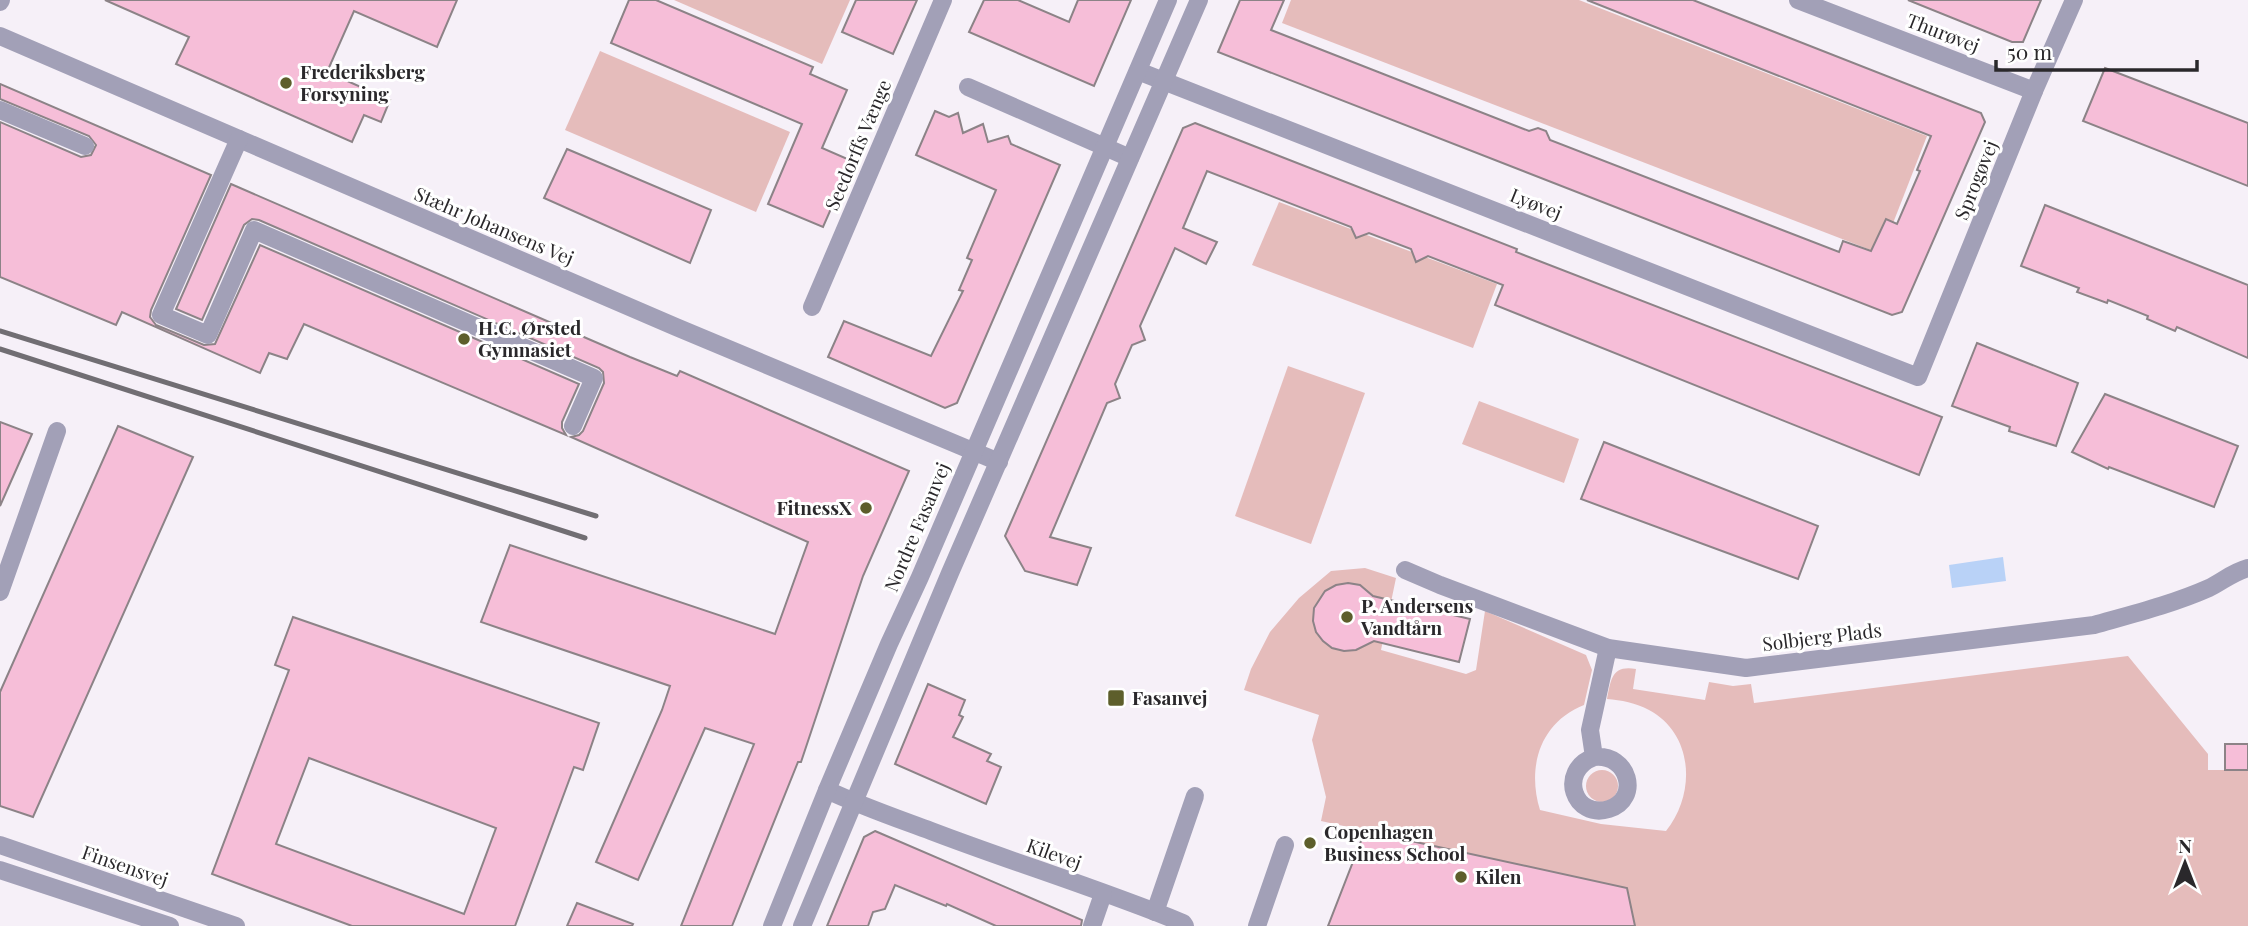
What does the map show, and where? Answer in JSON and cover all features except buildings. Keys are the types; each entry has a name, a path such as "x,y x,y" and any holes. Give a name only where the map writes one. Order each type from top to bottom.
{"street":[{"name":"Seedorffs Vænge","path":"812,307 943,0"},
{"name":"Nordre Fasanvej","path":"772,926 827,790 1168,0"},
{"path":"802,926 1199,0"},
{"name":"Thurøvej","path":"1798,0 2034,91"},
{"name":"Sprogøvej","path":"1918,377 2034,91 2074,0"},
{"name":"Stæhr Johansens Vej","path":"0,36 999,462"},
{"name":"Lyøvej","path":"1138,71 1918,377"},
{"path":"968,87 1130,158"},
{"path":"0,110 85,146"},
{"path":"239,139 161,315 208,335 254,230 594,378 573,426"},
{"path":"0,592 57,431"},
{"name":"Solbjerg Plads","path":"1405,570 1440,586 1608,648 1745,668 2094,625 2211,587 2234,572 2248,568"},
{"path":"1594,757 1590,730 1608,648"},
{"name":"Kilevej","path":"827,790 853,802 1155,912 1185,926"},
{"path":"1155,912 1195,796"},
{"name":"Finsensvej","path":"0,845 236,926"},
{"path":"1257,926 1285,845"},
{"path":"0,870 170,926"},
{"path":"1092,926 1103,894"},
{"path":"142,916 155,898"}],"shaded area":[{"path":"674,0 850,0 822,64"},
{"path":"1291,0 1579,0 1927,136 1881,254 1282,23"},
{"path":"600,51 790,132 756,212 565,130"},
{"path":"1279,202 1497,284 1473,348 1252,265"},
{"path":"1288,366 1365,393 1311,544 1235,516"},
{"path":"1479,401 1579,439 1564,483 1462,444"},
{"path":"1365,568 1396,578 1381,650 1466,674 1476,670 1485,611 1586,655 1592,670 1584,705 1556,723 1547,735 1536,763 1536,794 1540,810 1601,824 1666,831 1676,816 1686,783 1682,749 1675,734 1664,721 1639,705 1607,699 1614,675 1622,669 1636,669 1633,689 1705,700 1709,682 1733,686 1751,684 1754,703 2128,656 2208,754 2208,770 2248,770 2248,926 1635,926 1627,888 1321,821 1326,797 1312,740 1319,715 1244,690 1251,669 1270,632 1299,598 1331,571"},
{"path":"1602,770 1613,775 1618,786 1613,797 1602,802 1591,797 1586,786 1591,775"}],"water":[{"path":"2003,557 2006,581 1952,588 1949,565"}],"railway":[{"path":"0,331 596,516"},
{"path":"0,349 585,538"}],"place":[{"name":"Frederiksberg Forsyning","path":"286,83"},
{"name":"H.C. Ørsted Gymnasiet","path":"464,339"},
{"name":"FitnessX","path":"866,508"},
{"name":"P. Andersens Vandtårn","path":"1347,617"},
{"name":"Fasanvej","path":"1116,698"},
{"name":"Copenhagen Business School","path":"1310,843"},
{"name":"Kilen","path":"1461,877"}]}
